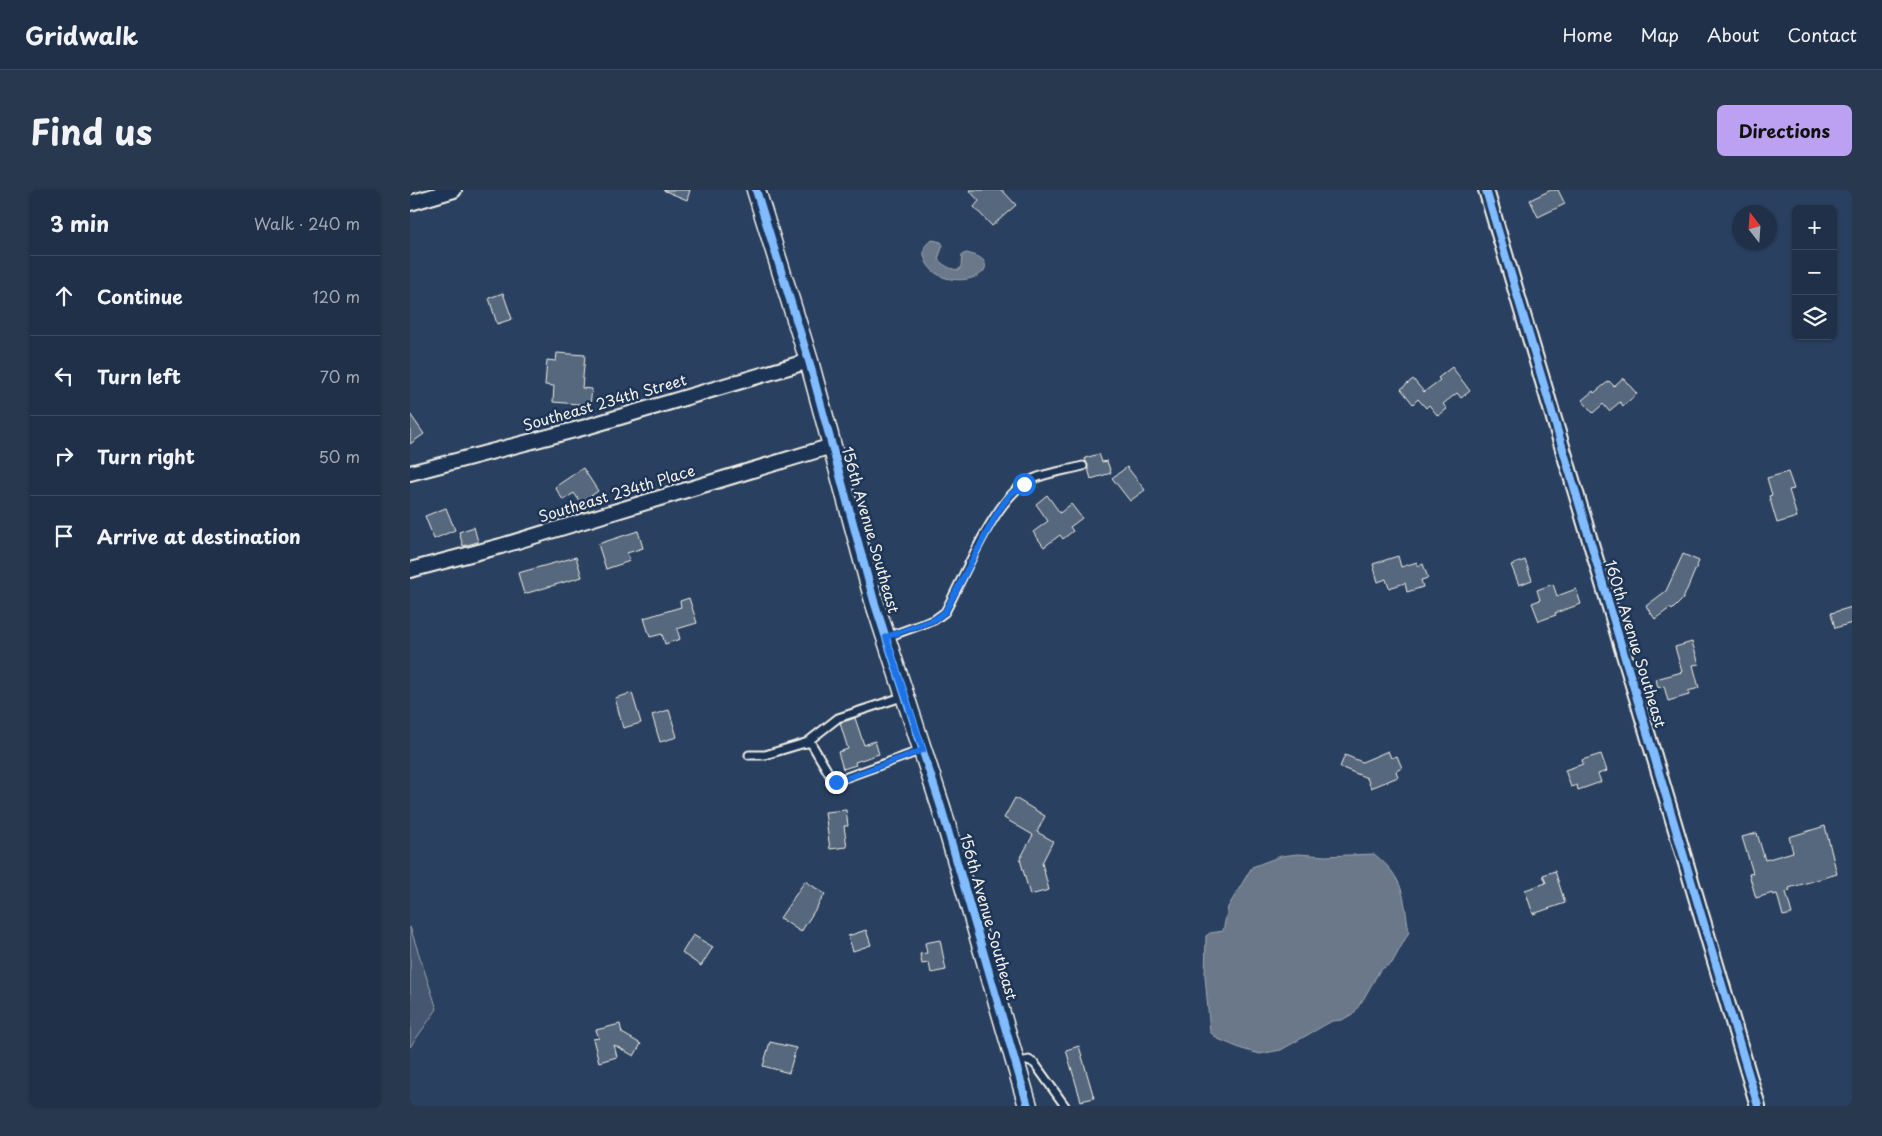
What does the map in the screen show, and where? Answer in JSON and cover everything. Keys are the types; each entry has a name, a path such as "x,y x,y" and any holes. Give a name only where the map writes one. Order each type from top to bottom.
{"street":[{"path":"410,203 454,190"},
{"name":"156th Avenue Southeast","path":"756,190 808,361 874,601 942,808 1028,1106"},
{"name":"160th Avenue Southeast","path":"1486,190 1758,1106"},
{"name":"Southeast 234th Street","path":"410,474 586,427 808,361"},
{"name":"Southeast 234th Place","path":"410,570 510,543 832,446"}],"lane":[{"path":"886,637 934,620 945,612 985,533 1010,495 1024,484 1043,475 1083,466"},
{"path":"805,743 838,718 905,696"},
{"path":"749,755 765,755 805,743 811,743 831,777 836,782 923,750"},
{"path":"1016,1063 1029,1060 1035,1064 1065,1106"}],"shaded area":[{"path":"933,240 941,242 943,245 938,259 947,267 959,270 962,255 966,253 975,255 983,260 985,267 982,273 962,280 950,279 939,275 929,267 924,255 928,242"},
{"path":"1298,854 1325,856 1374,854 1392,871 1401,888 1409,932 1392,963 1380,970 1354,1013 1342,1020 1332,1021 1281,1050 1260,1054 1218,1039 1210,1032 1205,976 1206,936 1210,933 1223,931 1228,907 1252,867 1281,856"},
{"path":"410,927 437,1009 410,1047"}],"building":[{"path":"663,190 690,190 687,200"},
{"path":"969,190 1002,190 1016,205 992,226 974,207 979,201"},
{"path":"1551,190 1558,190 1565,204 1538,217 1530,200"},
{"path":"503,293 512,319 497,324 489,298"},
{"path":"557,353 585,355 582,388 592,389 590,405 553,402 554,386 545,385 547,360 556,361"},
{"path":"1452,367 1470,391 1461,398 1457,393 1443,404 1447,409 1438,416 1429,405 1426,408 1418,399 1413,404 1401,389 1413,379 1424,392 1440,380 1438,378"},
{"path":"1623,378 1637,394 1623,406 1620,402 1609,411 1603,404 1593,413 1582,400 1609,381 1614,386"},
{"path":"410,414 424,434 410,444"},
{"path":"1099,454 1102,462 1107,461 1111,473 1091,479 1085,458"},
{"path":"1127,467 1145,490 1130,501 1112,478"},
{"path":"583,468 598,491 581,503 574,493 563,500 555,487"},
{"path":"1788,472 1794,489 1789,490 1797,517 1777,523 1769,496 1772,495 1767,478"},
{"path":"1047,495 1060,513 1071,504 1082,518 1070,527 1073,531 1063,539 1060,535 1044,547 1033,532 1048,521 1036,504"},
{"path":"446,508 455,530 434,539 425,516"},
{"path":"474,527 478,542 463,546 459,532"},
{"path":"638,531 643,548 627,553 630,561 606,569 598,544"},
{"path":"1683,554 1699,561 1683,599 1672,610 1670,608 1655,619 1646,606 1666,591"},
{"path":"1398,556 1401,567 1417,562 1418,566 1423,564 1428,578 1421,580 1423,587 1407,592 1405,583 1389,588 1386,579 1378,582 1373,564"},
{"path":"576,557 582,577 524,594 518,573"},
{"path":"1525,560 1532,580 1519,585 1511,565"},
{"path":"1553,584 1557,596 1576,589 1581,604 1539,621 1532,603 1540,600 1537,590"},
{"path":"689,598 697,623 677,629 680,639 665,644 662,634 650,637 644,618 681,607 680,601"},
{"path":"1852,607 1852,623 1835,628 1831,613"},
{"path":"1692,642 1699,664 1693,665 1699,688 1688,691 1689,695 1668,701 1664,686 1658,688 1656,679 1682,672 1675,647"},
{"path":"632,693 641,723 623,728 615,698"},
{"path":"669,710 677,737 660,742 652,715"},
{"path":"855,718 864,745 875,741 879,754 855,762 856,765 843,769 838,752 848,749 840,723"},
{"path":"1388,751 1391,758 1397,756 1402,768 1396,771 1398,777 1371,788 1367,778 1340,767 1345,755 1362,762"},
{"path":"1601,754 1607,771 1598,774 1601,782 1578,790 1577,785 1571,787 1565,770 1583,764 1582,760"},
{"path":"1015,798 1045,816 1037,832 1053,841 1042,863 1049,890 1030,895 1020,859 1033,835 1004,818"},
{"path":"846,810 848,826 844,826 847,847 830,849 825,812"},
{"path":"1825,826 1837,874 1789,888 1790,890 1786,892 1792,914 1783,916 1777,894 1773,895 1773,893 1756,898 1749,874 1753,873 1742,837 1757,833 1765,860 1793,852 1789,837"},
{"path":"1555,871 1565,903 1533,914 1525,890 1546,883 1543,875"},
{"path":"805,881 825,894 801,932 780,918"},
{"path":"866,930 871,945 853,951 848,936"},
{"path":"693,935 713,947 701,966 682,953"},
{"path":"940,940 946,970 931,973 929,963 922,964 920,954 927,953 925,943"},
{"path":"620,1024 622,1033 641,1044 634,1056 614,1045 617,1057 599,1062 593,1039 599,1038 596,1030"},
{"path":"770,1042 796,1048 789,1073 763,1066"},
{"path":"1079,1046 1094,1098 1081,1101 1066,1050"}],"cycle path":[{"path":"756,190 809,361 874,601 941,807 1028,1106"},
{"path":"1486,190 1758,1106"}],"route":[{"path":"836,782 923,750 886,637 934,620 945,612 997,513 1010,495 1024,484"}]}
